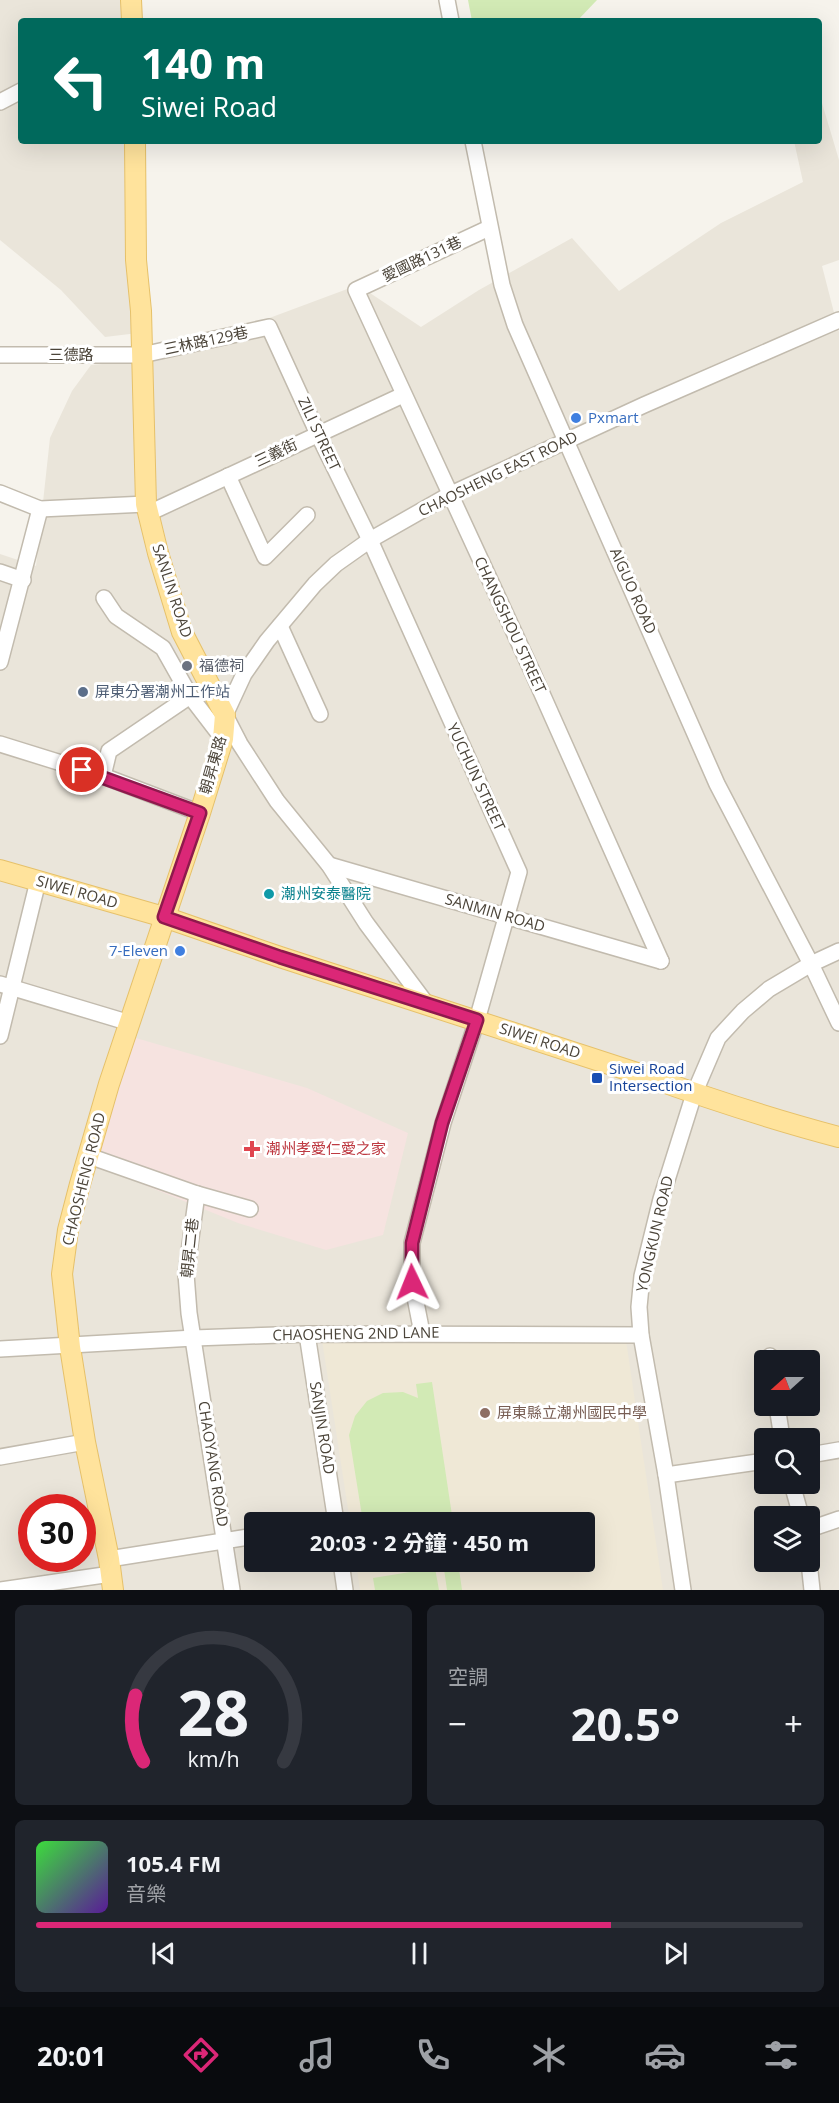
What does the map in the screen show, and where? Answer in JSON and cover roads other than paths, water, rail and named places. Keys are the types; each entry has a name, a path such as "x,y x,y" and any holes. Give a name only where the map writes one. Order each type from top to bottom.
{"main road":[{"path":"131,0 132,18"},
{"name":"SANLIN ROAD","path":"135,144 136,260 141,311 148,508 158,553 182,632 225,715"},
{"name":"朝昇東路","path":"164,917 223,739 225,715"},
{"name":"SIWEI ROAD","path":"0,870 164,917 694,1094 791,1125 839,1137"},
{"name":"CHAOSHENG ROAD","path":"111,1574 85,1442 70,1347 62,1274 68,1230 88,1156 109,1084 164,917"}],"street":[{"path":"447,0 450,18"},
{"path":"0,102 18,93"},
{"name":"AIGUO ROAD","path":"474,144 502,285 515,325 717,784 811,964 839,1023"},
{"name":"愛國路131巷","path":"356,290 489,228"},
{"name":"CHANGSHOU STREET","path":"356,290 531,669 661,961"},
{"name":"CHAOSHENG EAST ROAD","path":"225,715 244,674 267,641 336,564 370,540 449,495 839,320"},
{"name":"三林路129巷","path":"142,355 269,327"},
{"name":"ZILI STREET","path":"269,327 370,540"},
{"name":"三德路","path":"0,356 142,355"},
{"name":"三義街","path":"148,508 228,476 403,395"},
{"path":"228,476 265,557 307,515"},
{"path":"0,493 40,509 148,508"},
{"path":"0,662 40,509"},
{"name":"YUCHUN STREET","path":"370,540 519,872 477,1020 442,1123 412,1243 412,1282 422,1333"},
{"path":"0,572 23,580"},
{"path":"104,598 116,616 163,648 190,696 223,739"},
{"path":"280,626 320,714"},
{"path":"163,648 182,632"},
{"path":"103,776 109,751 190,696"},
{"name":"SANLIN ROAD","path":"225,715 240,744 277,801 329,865 366,923 428,1006"},
{"path":"0,744 103,776 200,813"},
{"name":"SANMIN ROAD","path":"329,865 661,961"},
{"path":"0,1036 6,986 38,881"},
{"name":"YONGKUN ROAD","path":"683,1590 666,1475 641,1335 639,1307 642,1276 661,1199 694,1094 718,1038 743,1011 769,989 811,964 839,951"},
{"path":"6,986 130,1023"},
{"path":"88,1156 197,1194 250,1209"},
{"name":"朝昇二巷","path":"194,1338 189,1313 186,1274 197,1194"},
{"name":"CHAOSHENG 2ND LANE","path":"0,1349 307,1334 641,1335"},
{"name":"SANJIN ROAD","path":"307,1334 334,1512"},
{"name":"CHAOYANG ROAD","path":"194,1338 232,1590"},
{"path":"0,1457 85,1442"},
{"path":"820,1453 839,1450"},
{"path":"666,1475 754,1463"},
{"path":"820,1526 839,1519"},
{"path":"2,1590 111,1574 225,1540 244,1537"},
{"path":"342,1572 345,1590"},
{"path":"810,1572 812,1590"}],"place":[{"name":"Pxmart","path":"576,418"},
{"name":"福德祠","path":"187,666"},
{"name":"屏東分署潮州工作站","path":"83,692"},
{"name":"潮州安泰醫院","path":"269,894"},
{"name":"7-Eleven","path":"180,951"},
{"name":"Siwei Road Intersection","path":"597,1078"},
{"name":"潮州孝愛仁愛之家","path":"252,1149"},
{"name":"屏東縣立潮州國民中學","path":"485,1413"}]}
